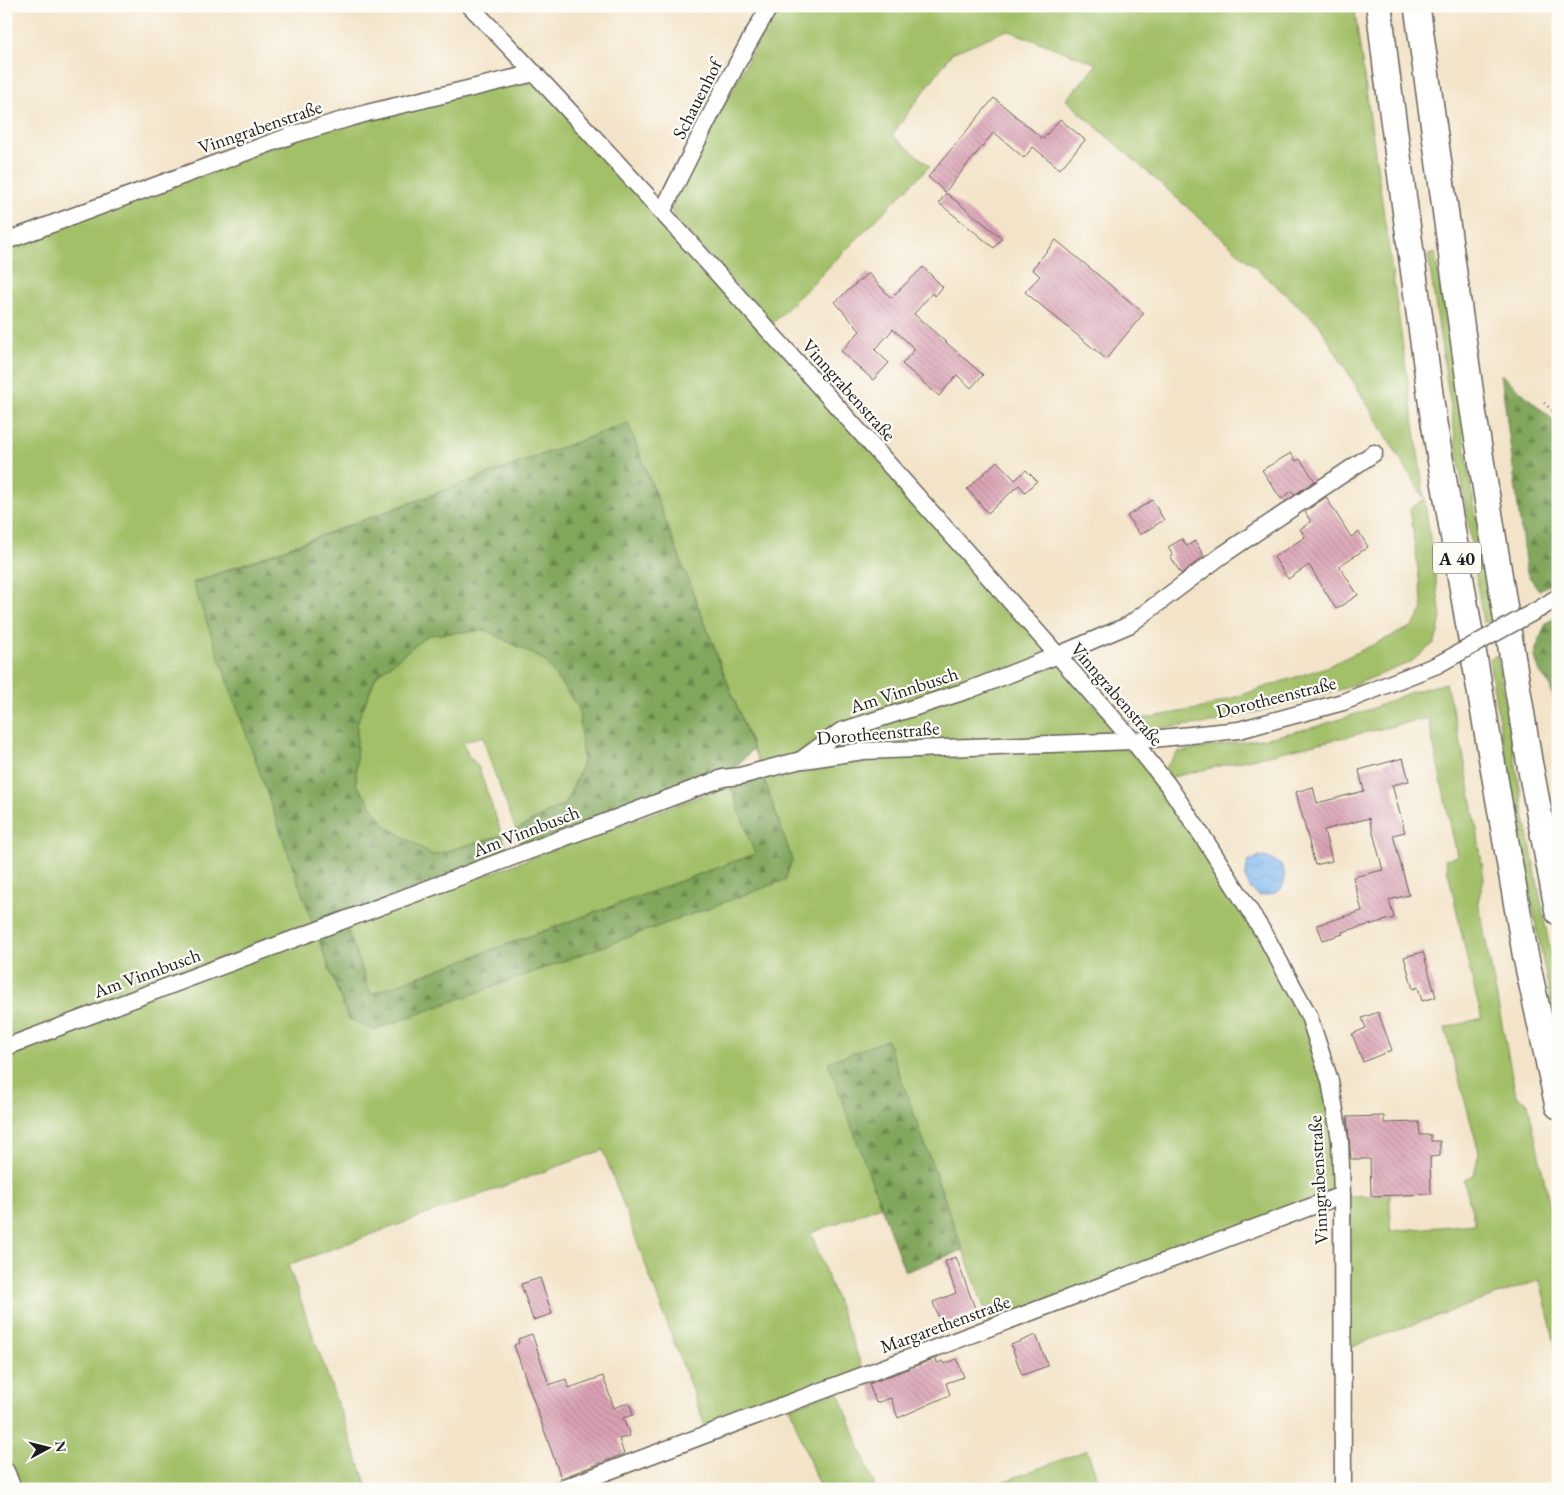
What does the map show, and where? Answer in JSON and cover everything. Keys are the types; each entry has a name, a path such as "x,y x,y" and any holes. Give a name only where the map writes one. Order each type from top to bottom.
{"highway":[{"name":"A 40","path":"1379,6 1434,423 1525,953 1558,1106"},
{"name":"A 40","path":"1417,6 1473,410 1529,760 1558,912"}],"street":[{"name":"Vinngrabenstraße","path":"470,6 662,212 1133,741 1168,785 1207,843 1264,935 1309,1016 1330,1081 1340,1140 1342,1195 1343,1489"},
{"name":"Schauenhof","path":"662,212 757,27 770,6"},
{"name":"Vinngrabenstraße","path":"6,242 294,134 367,112 534,73"},
{"path":"1058,655 1129,625 1221,556 1374,453"},
{"name":"Dorotheenstraße","path":"801,760 863,751 1133,741 1239,730 1343,702 1437,665 1558,597"},
{"name":"Am Vinnbusch","path":"6,1047 723,778 740,776 801,760 841,731 969,690 1058,655"},
{"name":"Margarethenstraße","path":"561,1489 1342,1195"},
{"path":"6,1471 13,1489"}],"path":[{"path":"1544,403 1558,416"}],"green space":[{"path":"777,6 1354,6 1425,499 1318,323 1066,100 1097,64 1007,30 952,53 892,135 930,166 772,324 676,220 671,210 673,199"},
{"path":"519,82 535,85 554,102 952,541 1113,726 1118,736 1112,738 905,743 824,752 759,764 628,423 194,582 348,1019 374,1030 785,880 792,859 762,774 864,755 1119,747 1137,756 1158,782 1273,959 1304,1017 1325,1083 1333,1142 1336,1184 1328,1195 1322,1199 990,1324 887,1040 829,1062 881,1206 811,1233 864,1372 707,1431 603,1150 288,1265 368,1489 18,1489 6,1458 6,247 301,136 378,114"},
{"path":"1435,253 1492,619 1483,623 1428,255"},
{"path":"1501,374 1558,424 1558,580 1539,590 1529,577 1526,569"},
{"path":"628,423 753,749 732,771 522,848 516,830 566,803 583,763 579,708 544,660 486,630 428,635 376,676 357,723 356,784 386,826 433,855 502,835 509,853 314,927 193,583"},
{"path":"1425,500 1441,617 1434,643 1411,662 1349,687 1220,722 1144,730 1129,721 1202,708 1326,667 1413,626 1423,609 1410,508"},
{"path":"1558,616 1558,721 1550,685 1540,673 1534,654 1546,623"},
{"path":"486,630 544,660 579,708 583,763 566,803 516,830 490,761 483,736 463,742 468,755 478,766 502,835 433,855 386,826 356,784 357,723 376,676 428,635"},
{"path":"1497,655 1558,993 1558,1038 1512,801 1489,659"},
{"path":"1446,683 1463,753 1478,836 1484,879 1478,901 1516,1096 1528,1103 1558,1245 1558,1357 1540,1280 1346,1348 1349,1196 1390,1195 1390,1231 1475,1224 1464,1180 1474,1175 1479,1152 1445,1028 1482,1018 1445,859 1457,856 1428,718 1168,778 1165,768 1178,752 1267,738 1315,727 1371,709 1411,692"},
{"path":"762,774 792,859 785,880 374,1030 348,1019 318,937 346,926 371,994 755,854 730,785"},
{"path":"730,785 755,854 371,994 346,926"},
{"path":"887,1040 963,1250 905,1272 828,1062"},
{"path":"838,1390 876,1489 820,1489 790,1408"},
{"path":"1087,1450 1101,1489 984,1489"}],"water":[{"path":"1260,856 1273,860 1283,867 1284,881 1281,889 1277,892 1259,896 1248,885 1246,873 1248,862"}],"building":[{"path":"994,98 1043,139 1060,119 1085,140 1060,169 1033,147 1024,158 994,132 945,192 928,177"},
{"path":"946,193 1002,238 994,248 939,203"},
{"path":"1056,240 1144,313 1106,359 1025,292 1040,276 1032,269"},
{"path":"923,267 943,287 935,296 932,293 914,314 983,375 971,388 957,375 939,396 902,364 915,349 893,329 875,350 889,363 873,380 841,351 860,331 835,302 868,273 891,298"},
{"path":"1291,453 1296,461 1300,459 1315,481 1294,495 1292,491 1281,499 1262,470"},
{"path":"997,461 1015,480 1026,470 1037,481 1025,492 1019,485 988,513 967,489"},
{"path":"1326,497 1351,537 1359,532 1368,547 1339,566 1358,595 1336,609 1309,565 1288,579 1274,557 1305,537 1300,529 1311,522 1305,512"},
{"path":"1152,500 1164,520 1140,535 1127,516"},
{"path":"1182,539 1187,546 1195,541 1204,556 1181,574 1171,557 1173,556 1168,547"},
{"path":"1403,758 1409,781 1392,785 1405,832 1393,835 1409,895 1389,900 1394,918 1342,932 1343,934 1323,940 1317,925 1362,911 1353,877 1383,870 1369,818 1324,830 1332,861 1315,865 1296,792 1313,787 1317,803 1364,791 1359,770"},
{"path":"1423,952 1436,997 1422,1001 1418,987 1413,989 1404,957"},
{"path":"1378,1012 1392,1050 1363,1062 1352,1034 1366,1028 1362,1018"},
{"path":"1384,1116 1384,1123 1419,1122 1420,1135 1431,1135 1431,1141 1440,1141 1440,1156 1430,1157 1431,1194 1371,1196 1370,1159 1351,1159 1347,1117"},
{"path":"956,1257 976,1311 941,1325 933,1302 956,1293 945,1261"},
{"path":"540,1278 552,1314 533,1320 521,1284"},
{"path":"532,1334 549,1385 566,1379 569,1388 603,1376 614,1408 629,1402 633,1415 623,1418 630,1436 619,1439 624,1454 561,1478 514,1345 519,1343 518,1339"},
{"path":"1036,1335 1048,1366 1022,1375 1011,1345"},
{"path":"936,1358 937,1363 943,1361 944,1364 957,1359 964,1377 946,1383 950,1395 898,1418 891,1398 876,1403 869,1384"}]}
